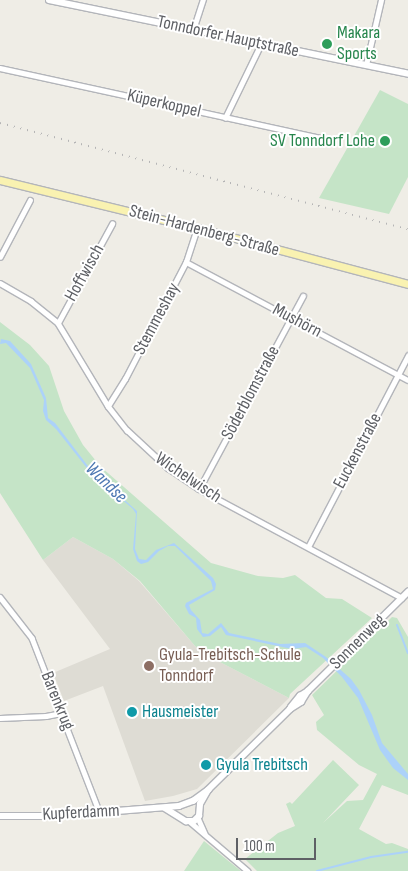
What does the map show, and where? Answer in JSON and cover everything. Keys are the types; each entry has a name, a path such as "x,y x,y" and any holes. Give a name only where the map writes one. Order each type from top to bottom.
{"main road":[{"name":"Tonndorfer Hauptstraße","path":"49,0 408,74"},
{"name":"Stein-Hardenberg-Straße","path":"0,180 197,228 408,284"}],"street":[{"path":"192,30 203,0"},
{"path":"366,65 380,0"},
{"path":"225,118 261,44"},
{"name":"Küperkoppel","path":"0,68 329,140"},
{"path":"0,257 30,200"},
{"name":"Hoffwisch","path":"58,322 112,224"},
{"name":"Stemmeshay","path":"108,406 125,379 186,262 197,228"},
{"name":"Mushörn","path":"186,262 408,380"},
{"name":"Wichelwisch","path":"0,283 31,300 58,322 108,406 127,430 161,462 199,489 402,598"},
{"name":"Söderblomstraße","path":"199,489 303,296"},
{"name":"Euckenstraße","path":"308,547 408,356"},
{"name":"Sonnenweg","path":"187,803 208,790 290,709 298,698 308,691 408,592"},
{"name":"Barenkrug","path":"0,598 30,633 100,813"},
{"path":"0,718 46,716 62,713"},
{"name":"Sonnenweg","path":"198,818 208,790"},
{"path":"186,819 181,811 187,803 200,808"},
{"name":"Kupferdamm","path":"0,816 100,813 162,808 187,803"},
{"path":"162,808 186,819 248,871"},
{"path":"186,819 198,818 206,835"}],"shaded area":[{"name":"Gyula-Trebitsch-Schule Tonndorf","path":"73,537 113,559 139,581 195,646 214,659 289,698 197,789 145,801 103,686 64,701 53,673 110,649 43,560"}],"green space":[{"path":"380,90 408,104 408,177 389,214 319,198"},
{"path":"0,322 30,345 49,366 64,411 83,445 101,467 211,563 258,576 283,578 295,575 326,598 342,599 372,618 290,694 289,698 214,659 195,646 140,581 113,559 73,537 43,560 0,493"},
{"path":"392,617 397,618 408,637 408,795 382,785 359,829 386,844 392,843 408,849 408,871 257,871 245,859 278,833 295,826 286,804 290,802 292,804 333,760 359,785 323,823 347,801 363,800 377,774 359,765 317,730 316,722 324,715 312,695"},
{"path":"204,841 226,859 241,871 184,871"}],"water":[{"path":"1,339 10,341 31,364 46,398 48,418 55,423 91,470 137,511 135,549 139,559 146,560 156,550 174,543 213,578 216,584 215,590 189,605 200,620 202,633 208,634 221,623 229,633 280,644 305,643 326,657 351,679 359,690 372,715 382,743 408,774 408,780 393,768 380,750 358,698 342,677 323,658 306,647 292,649 226,635 221,627 210,636 203,637 197,629 196,618 189,614 185,606 186,603 213,589 211,581 175,546 168,546 159,551 148,562 141,564 137,561 133,549 136,514 133,509 90,472 56,429 46,420 43,411 44,400 30,368 6,343 0,344"}],"waterway":[{"path":"397,625 408,653"},
{"path":"317,871 371,857 408,852"}],"railway":[{"path":"0,123 408,229"}],"place":[{"name":"Makara Sports","path":"327,44"},
{"name":"SV Tonndorf Lohe","path":"385,141"},
{"name":"Gyula-Trebitsch-Schule Tonndorf","path":"149,666"},
{"name":"Hausmeister","path":"132,712"},
{"name":"Gyula Trebitsch","path":"206,765"}],"water label":[{"name":"Wandse","path":"106,483"}]}
